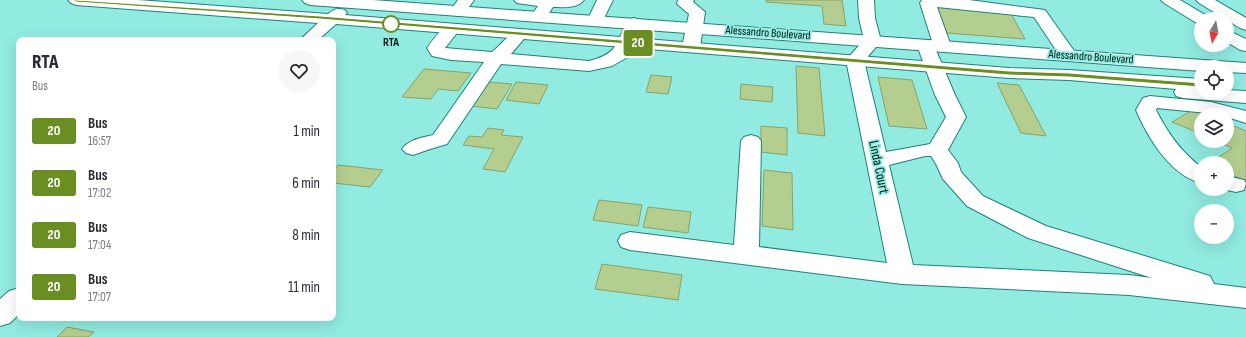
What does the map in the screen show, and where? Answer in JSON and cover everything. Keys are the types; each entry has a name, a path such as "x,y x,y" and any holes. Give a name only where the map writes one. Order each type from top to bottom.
{"main road":[{"name":"Alessandro Boulevard","path":"76,0 452,28 1009,73 1069,75 1194,94"},
{"name":"Alessandro Boulevard","path":"310,0 462,5 539,16 595,21 1194,65"},
{"path":"522,0 566,3 576,0"},
{"path":"595,21 605,0"},
{"path":"686,0 685,4 697,12 693,28 691,47"},
{"path":"856,60 872,41 867,18 866,0"},
{"path":"1169,0 1194,15"},
{"path":"1204,0 1246,25"},
{"path":"311,37 353,1"},
{"path":"937,150 956,117 945,95 934,67 928,3 932,1 948,1 1040,13 1068,55"},
{"path":"539,16 548,2"},
{"path":"452,28 436,48 438,52 451,55 589,66 606,62 620,54 627,42 634,23"},
{"path":"413,149 423,144 440,140 496,58 508,48 520,34"},
{"path":"1234,39 1246,46"},
{"name":"Linda Court","path":"856,60 902,274"},
{"name":"Alessandro Boulevard","path":"1234,67 1246,68"},
{"path":"1009,73 1145,95 1194,95"},
{"path":"1234,88 1246,89"},
{"path":"1145,95 1146,110 1150,119 1179,161 1194,171"},
{"path":"1234,96 1246,97"},
{"path":"1210,100 1231,112 1246,117"},
{"path":"746,255 751,140"},
{"path":"877,161 925,150 937,150"},
{"path":"937,150 947,163 951,174 975,201 1037,232 1246,297"},
{"path":"630,241 902,274 1129,285 1246,297"},
{"path":"0,315 16,301"}],"building":[{"path":"766,0 842,0 846,26 824,24 822,6 766,2"},
{"path":"936,5 1009,10 1025,39 947,33"},
{"path":"796,66 819,68 825,136 798,133"},
{"path":"424,69 471,73 458,91 438,89 431,99 402,97"},
{"path":"651,75 672,77 668,94 646,92"},
{"path":"878,77 912,80 927,129 889,126"},
{"path":"488,82 512,84 497,109 472,106"},
{"path":"516,82 548,85 539,104 506,100"},
{"path":"997,83 1019,85 1046,136 1021,133"},
{"path":"741,84 773,87 772,102 740,99"},
{"path":"1194,109 1194,131 1172,122"},
{"path":"761,126 787,128 787,155 761,152"},
{"path":"1234,126 1246,131 1246,181 1234,176 1234,156 1220,156 1234,148"},
{"path":"488,128 504,130 501,135 523,137 505,172 483,169 494,149 463,145 469,136 482,137"},
{"path":"338,165 383,170 370,187 336,183 336,167"},
{"path":"764,170 792,173 793,230 762,226"},
{"path":"599,200 642,205 638,226 593,220"},
{"path":"648,207 691,212 688,233 643,227"},
{"path":"602,264 682,275 678,300 595,289"},
{"path":"67,327 94,332 88,337 57,337"}],"bus line":[{"name":"20","path":"76,0 1009,73 1069,75 1194,84"}],"place":[{"name":"RTA","path":"391,24"}]}
